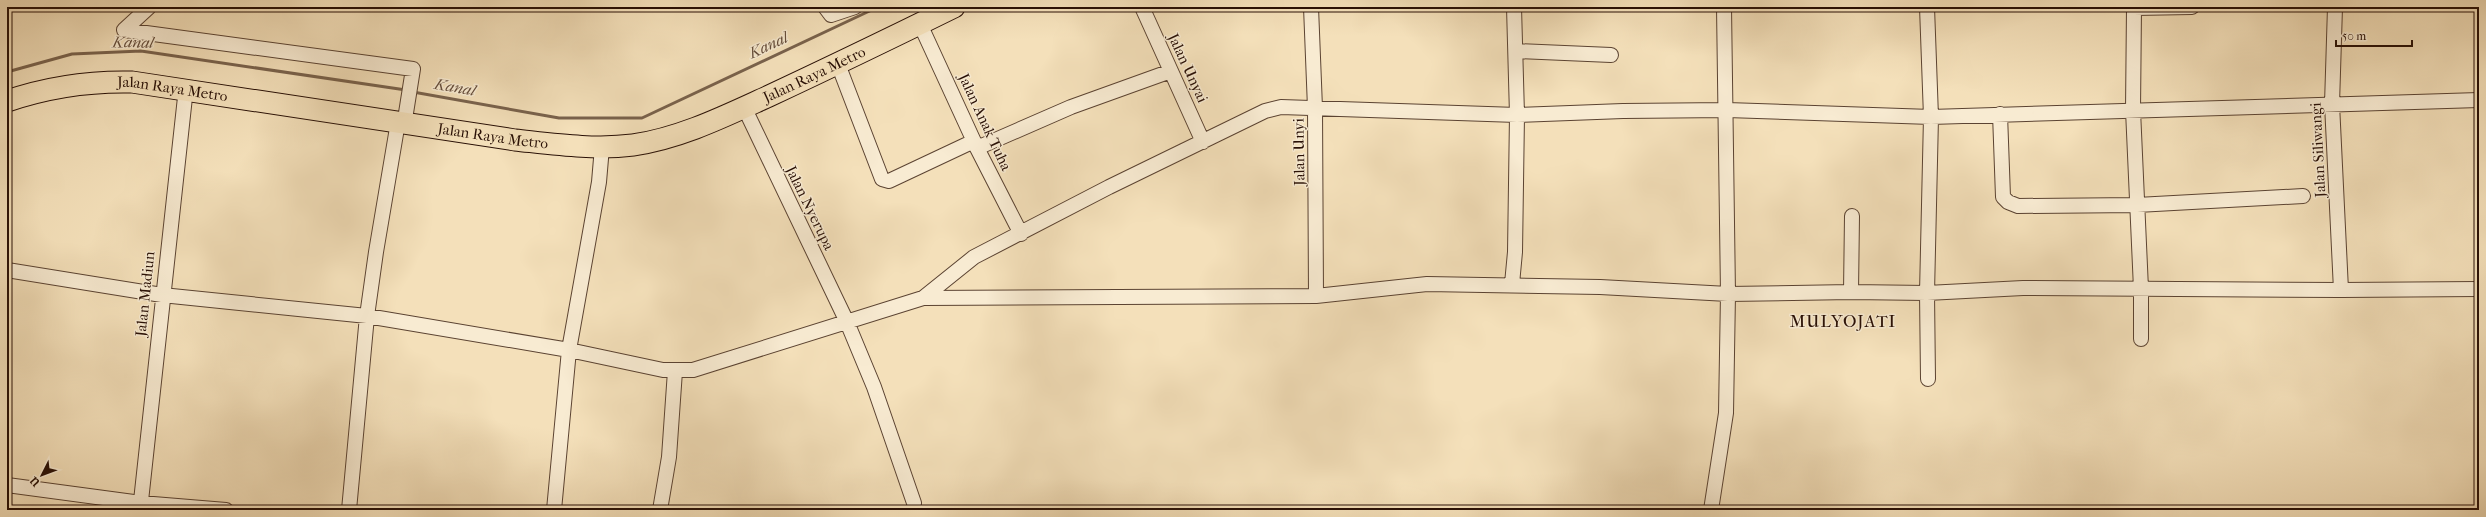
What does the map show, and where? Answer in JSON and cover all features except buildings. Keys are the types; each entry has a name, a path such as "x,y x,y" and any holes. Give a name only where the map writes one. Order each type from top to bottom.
{"highway":[{"name":"Jalan Raya Metro","path":"7,100 60,87 100,81 132,82 402,117 535,142 602,147 632,145 663,139 698,128 838,64 923,15 954,7"},
{"path":"7,87 61,75 98,70 133,71 402,117 519,134 556,138 629,135 690,120 923,15"}],"street":[{"path":"149,7 124,30 413,69 402,117 376,252 367,316 349,510"},
{"path":"825,7 831,15 854,7"},
{"name":"Jalan Unyai","path":"1142,7 1203,142"},
{"name":"Jalan Unyi","path":"1311,7 1315,108 1316,296"},
{"path":"1512,284 1515,252 1517,115 1514,7"},
{"path":"1712,510 1726,413 1728,294 1727,110 1724,7"},
{"path":"1927,7 1931,117 1927,293 1928,379"},
{"path":"2141,339 2142,289 2133,110 2134,7 2192,7"},
{"name":"Jalan Siliwangi","path":"2335,7 2332,104 2341,290"},
{"name":"Jalan Anak Tuha","path":"923,15 976,145 1021,234"},
{"path":"1516,51 1611,55"},
{"path":"838,64 882,180 890,181 1071,107 1171,71"},
{"name":"Jalan Madiun","path":"140,507 162,295 186,88"},
{"path":"923,298 974,257 1021,234 1109,187 1273,109 1315,108 1517,115 1623,111 1727,110 1931,117 2479,100"},
{"name":"Jalan Nyerupa","path":"744,107 847,322 874,387 914,503"},
{"path":"2000,114 2001,188 2003,197 2008,202 2018,206 2137,205 2303,196"},
{"path":"554,510 569,350 599,182 602,147"},
{"path":"1851,292 1852,216"},
{"path":"7,270 162,295 367,316 569,350 675,371 693,370 923,298 1316,296 1427,284 1512,284 1728,294 1851,292 1927,293 2024,288 2341,290 2479,289"},
{"path":"660,510 669,457 675,371"},
{"path":"7,485 140,507 226,510"}],"waterway":[{"name":"Kanal","path":"413,92 559,118 642,118 878,7"},
{"name":"Kanal","path":"7,72 72,54 141,51 406,90"}],"district":[{"name":"MULYOJATI","path":"1843,321"}]}
